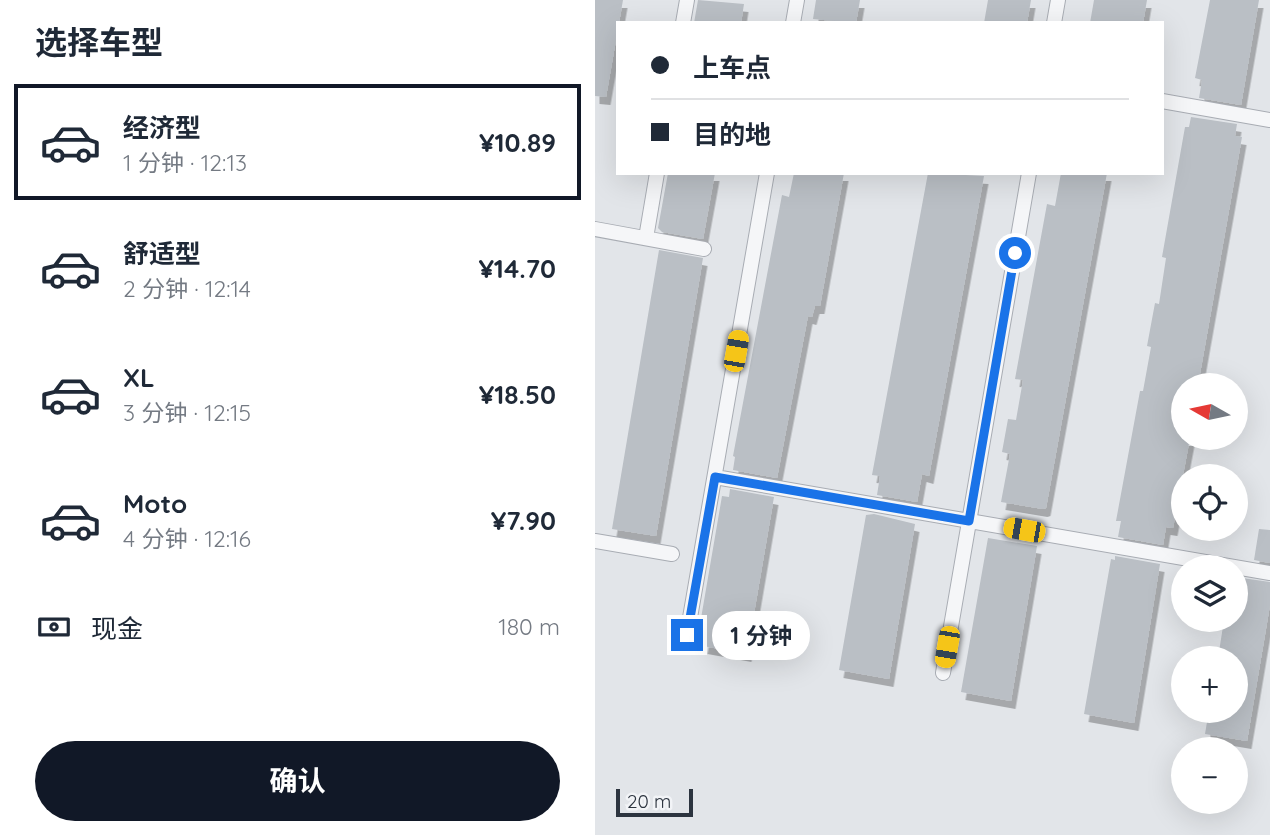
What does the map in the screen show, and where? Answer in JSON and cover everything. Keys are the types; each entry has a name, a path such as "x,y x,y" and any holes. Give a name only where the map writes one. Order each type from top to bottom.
{"lane":[{"path":"683,21 687,0"},
{"path":"793,21 797,0"},
{"path":"1055,21 1058,0"},
{"path":"1164,101 1270,120"},
{"path":"646,238 657,175"},
{"path":"687,635 767,175"},
{"path":"943,673 1029,175"},
{"path":"595,229 704,248"},
{"path":"715,477 1270,573"},
{"path":"595,541 673,554"}],"building":[{"path":"595,0 623,0 619,21 616,21 616,40 606,97 595,96"},
{"path":"698,0 744,4 741,21 694,21"},
{"path":"816,0 860,0 856,21 813,19"},
{"path":"988,0 1031,0 1027,21 984,21"},
{"path":"1094,0 1147,0 1143,21 1090,21"},
{"path":"1210,0 1259,0 1241,105 1199,98 1202,80 1195,78"},
{"path":"1191,117 1237,124 1235,136 1242,137 1200,373 1171,373 1171,450 1188,450 1185,464 1171,464 1171,528 1166,527 1163,545 1118,537 1121,521 1116,521 1140,391 1143,391 1151,347 1147,346 1155,303 1159,304 1166,258 1162,257 1185,127 1189,127"},
{"path":"668,175 715,175 703,239 662,232 658,228"},
{"path":"794,175 844,175 820,306 815,306 812,317 808,316 777,478 733,470 733,456 782,195 789,197"},
{"path":"928,175 984,176 929,476 922,474 917,502 877,495 880,476 872,475"},
{"path":"1061,175 1107,175 1046,508 1043,509 1001,502 1010,454 1002,452 1008,419 1016,420 1023,380 1015,379 1047,204 1055,206"},
{"path":"659,250 703,258 656,536 612,529"},
{"path":"730,489 774,497 747,654 703,646 706,631 699,630 722,496 729,497"},
{"path":"874,514 915,524 889,679 839,670 866,515"},
{"path":"1259,529 1270,530 1270,563 1254,560"},
{"path":"988,538 1037,546 1011,701 961,692"},
{"path":"1115,556 1160,564 1134,723 1084,714 1111,559 1115,560"},
{"path":"1248,579 1270,582 1270,605 1248,737 1205,734 1207,723 1248,723 1248,646 1220,646 1222,632 1248,632"}],"route":[{"path":"687,635 715,477 969,521 1015,253"}]}
